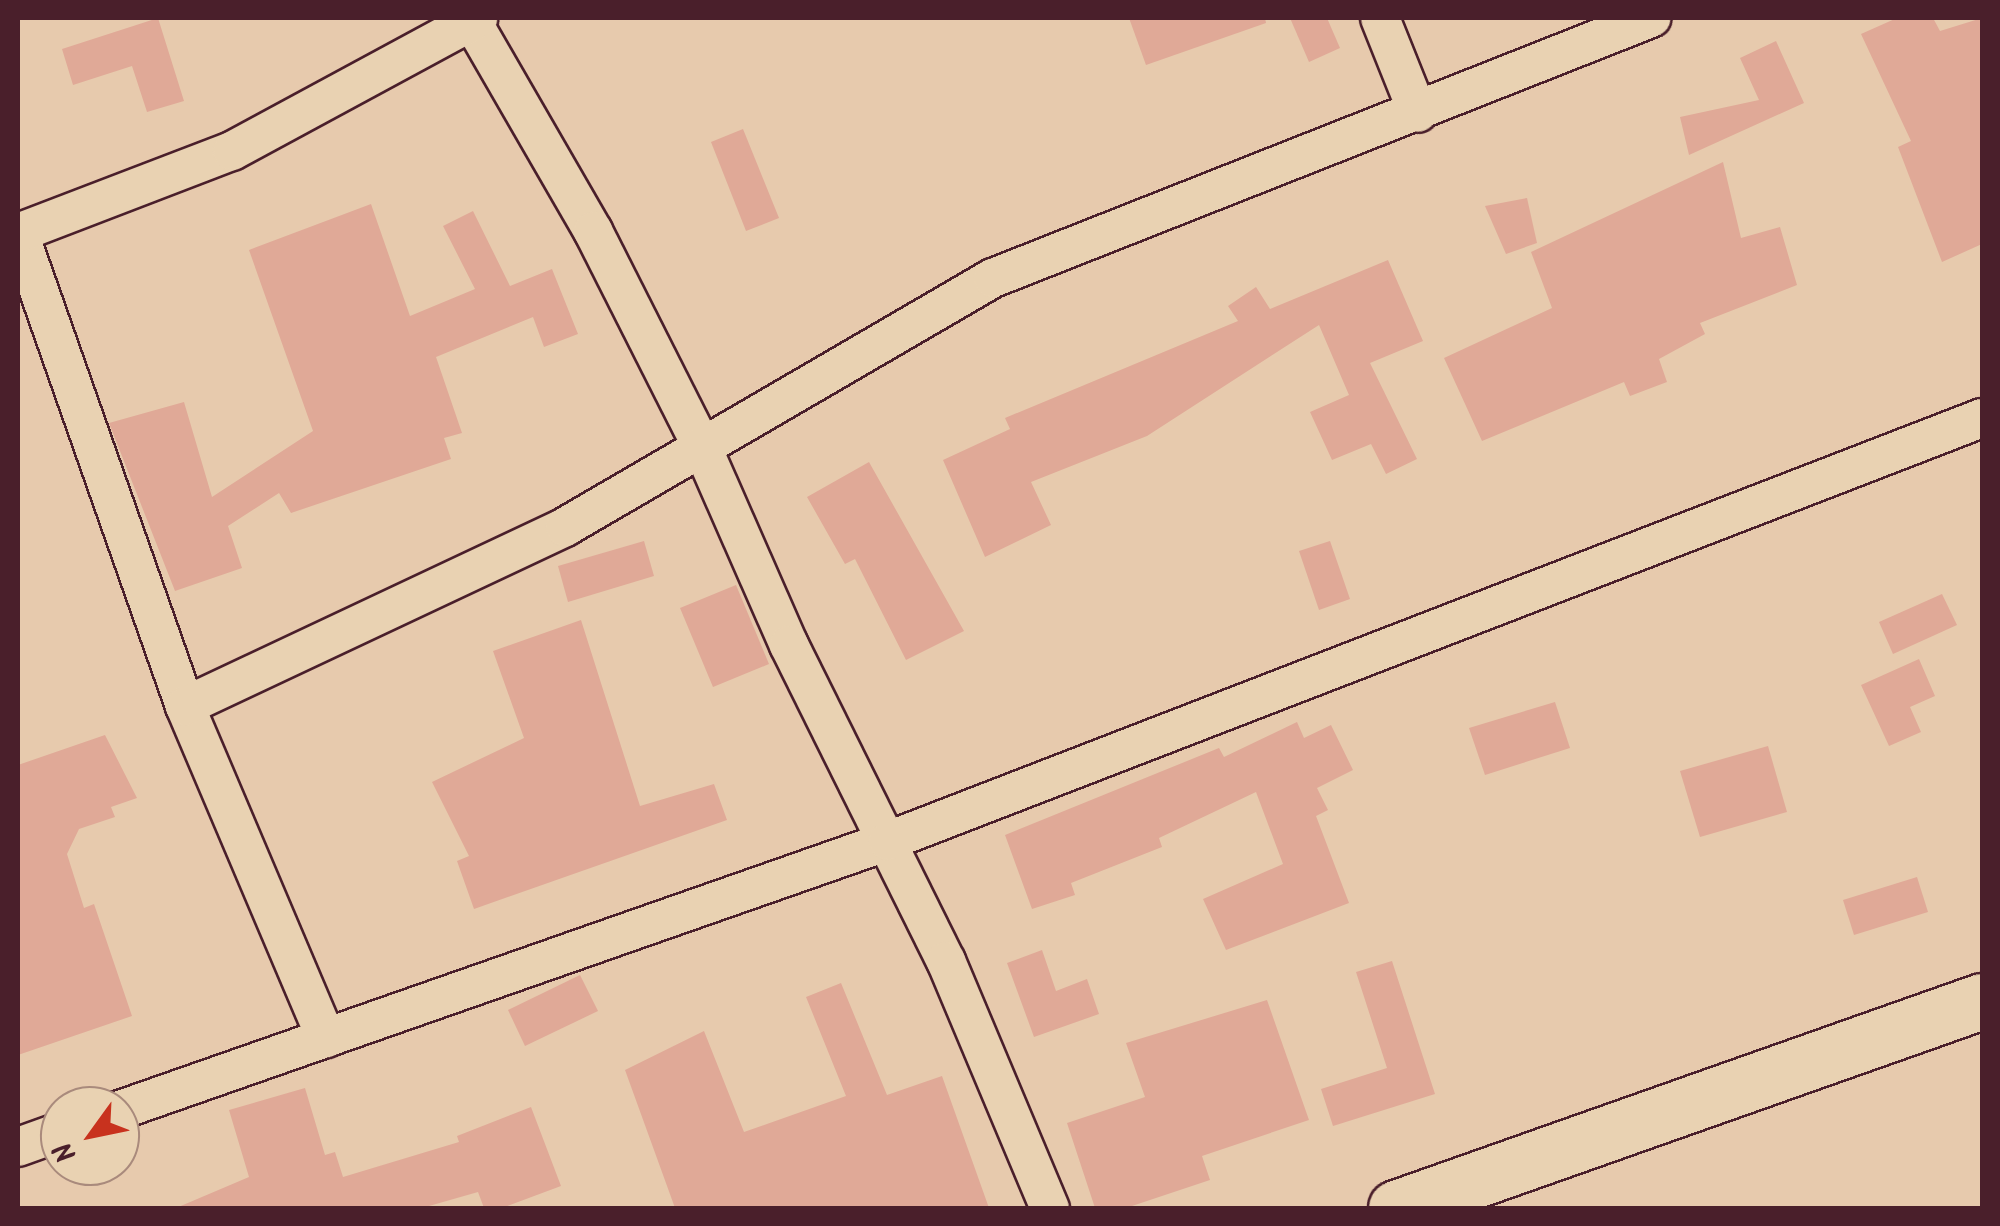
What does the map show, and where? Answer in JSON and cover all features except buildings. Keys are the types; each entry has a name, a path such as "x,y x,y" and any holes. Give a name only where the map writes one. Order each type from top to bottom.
{"street":[{"path":"326,1038 185,706 18,232 232,151 474,18 594,230 702,447 888,841 1050,1208"},
{"path":"1380,18 1418,113"},
{"path":"185,706 433,593 702,447 992,278 1651,18"},
{"path":"140,1103 888,841 1982,418"},
{"path":"1396,1208 1982,1001"}]}
